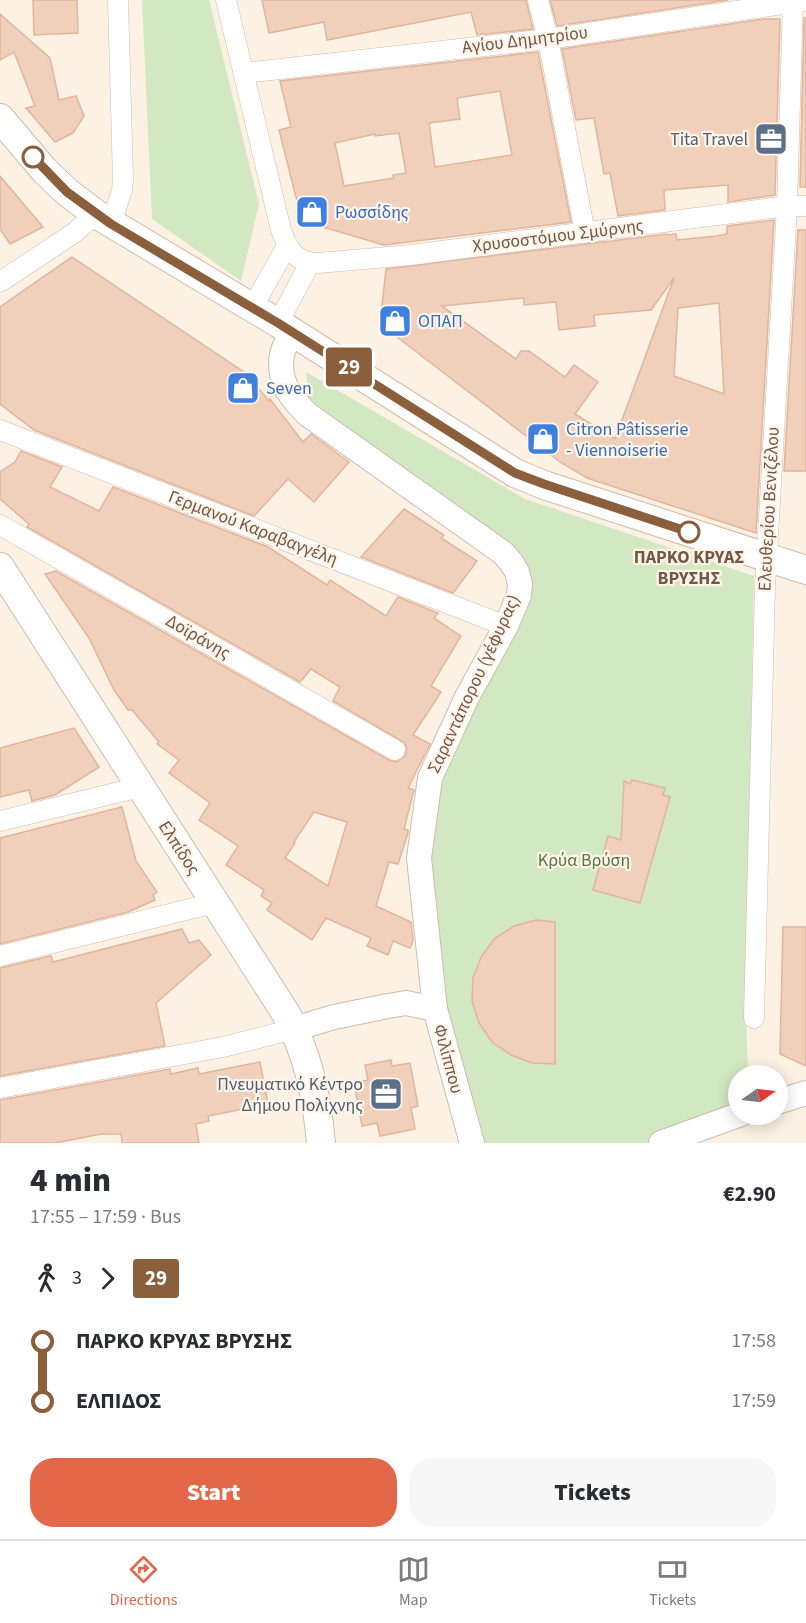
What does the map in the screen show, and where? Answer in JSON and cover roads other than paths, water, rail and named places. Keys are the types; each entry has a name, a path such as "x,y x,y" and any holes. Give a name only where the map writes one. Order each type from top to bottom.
{"main road":[{"path":"0,118 45,171 67,192 103,219 286,328 522,476 806,570"},
{"name":"Ελπίδος","path":"3,579 273,992 294,1029 311,1075 321,1143"}],"street":[{"path":"0,282 74,233 103,219 122,190 118,0"},
{"path":"226,0 287,246 295,256 310,263 286,328"},
{"path":"538,0 548,39 585,233"},
{"name":"Αγίου Δημητρίου","path":"244,73 548,39 797,1"},
{"name":"Ελευθερίου Βενιζέλου","path":"754,1018 766,557 796,206 797,1"},
{"name":"Χρυσοστόμου Σμύρνης","path":"310,263 411,255 796,206"},
{"path":"252,308 287,246"},
{"name":"Σαραντάπορου (γέφυρας)","path":"286,328 287,340 282,350 282,370 285,386 293,399 307,414 493,546 511,562 520,584 519,595 506,626 466,697 430,778 419,858 435,1009"},
{"name":"Γερμανού Καραβαγγέλη","path":"0,430 506,626"},
{"name":"Δοϊράνης","path":"0,525 395,750"},
{"path":"0,821 140,787"},
{"path":"0,956 214,903"},
{"name":"Φιλίππου","path":"294,1029 334,1017 406,1003 435,1009 472,1143"},
{"path":"0,1088 223,1047 294,1029"},
{"path":"788,1099 806,1093"},
{"path":"661,1143 705,1135 728,1122"}],"place":[{"name":"Tita Travel","path":"771,139"},
{"name":"Ρωσσίδης","path":"312,212"},
{"name":"ΟΠΑΠ","path":"395,321"},
{"name":"Seven","path":"243,388"},
{"name":"Citron Pâtisserie - Viennoiserie","path":"543,439"},
{"name":"ΠΑΡΚΟ ΚΡΥΑΣ ΒΡΥΣΗΣ","path":"689,532"},
{"name":"Πνευματικό Κέντρο Δήμου Πολίχνης","path":"386,1094"}],"park label":[{"name":"Κρύα Βρύση","path":"584,860"}]}
